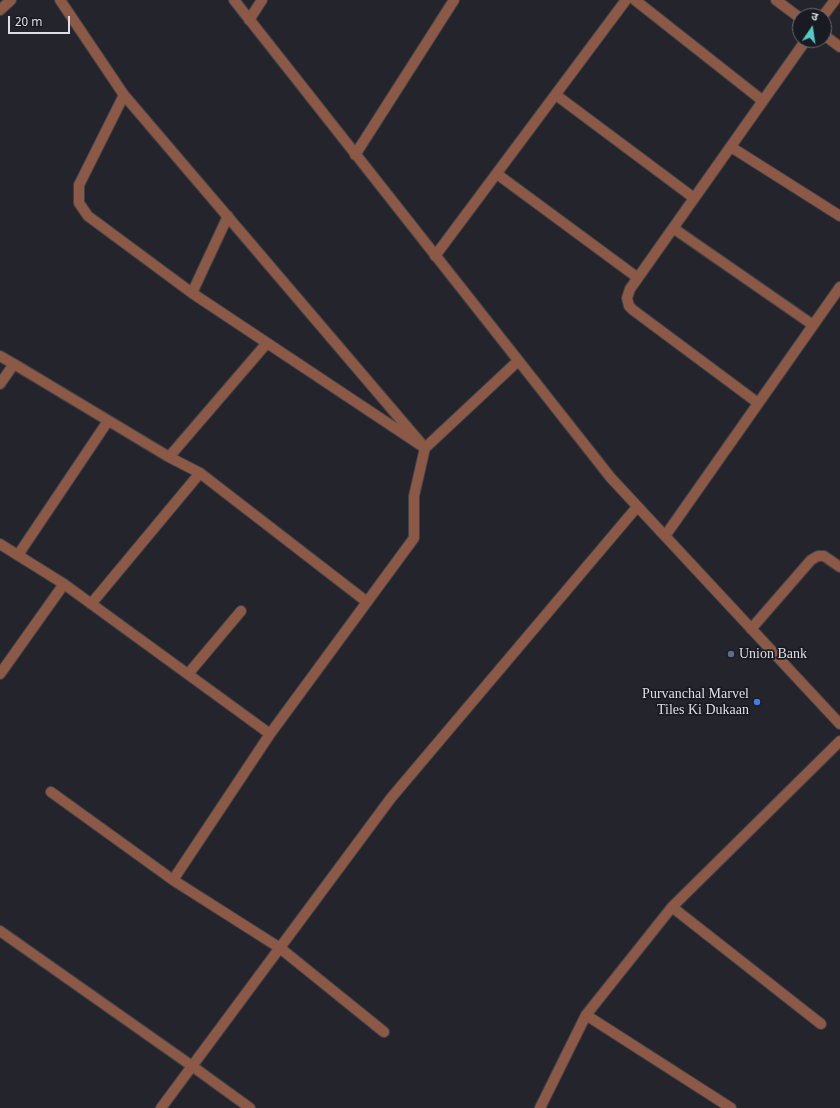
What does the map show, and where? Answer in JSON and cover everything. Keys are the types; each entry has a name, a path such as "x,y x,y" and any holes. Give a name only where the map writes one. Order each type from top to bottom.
{"street":[{"path":"0,10 10,0"},
{"path":"60,0 124,95 425,448"},
{"path":"234,0 611,478 840,724"},
{"path":"249,20 262,0"},
{"path":"355,155 454,0"},
{"path":"436,256 626,0"},
{"path":"635,0 763,101"},
{"path":"776,0 792,12"},
{"path":"758,403 629,306 627,302 628,294 638,278 800,48"},
{"path":"124,95 79,185 79,203 88,216 192,293 425,448"},
{"path":"556,95 694,198"},
{"path":"731,147 840,216"},
{"path":"497,174 638,278"},
{"path":"192,293 228,216"},
{"path":"673,228 813,325"},
{"path":"665,536 840,287"},
{"path":"169,457 267,343"},
{"path":"0,356 169,457 200,473 367,602"},
{"path":"173,880 270,734 414,538 414,496 425,448 518,361"},
{"path":"0,384 14,364"},
{"path":"18,555 108,421"},
{"path":"91,604 200,473"},
{"path":"161,1108 391,798 637,506"},
{"path":"0,544 64,584 270,734"},
{"path":"751,629 811,560 818,556 824,556 840,567"},
{"path":"0,674 64,584"},
{"path":"188,674 241,611"},
{"path":"540,1108 586,1015 672,907 840,741"},
{"path":"51,792 173,880 280,948 384,1032"},
{"path":"672,907 821,1024"},
{"path":"0,930 250,1108"},
{"path":"586,1015 731,1108"}],"place":[{"name":"Union Bank","path":"731,654"},
{"name":"Purvanchal Marvel Tiles Ki Dukaan","path":"757,702"}]}
